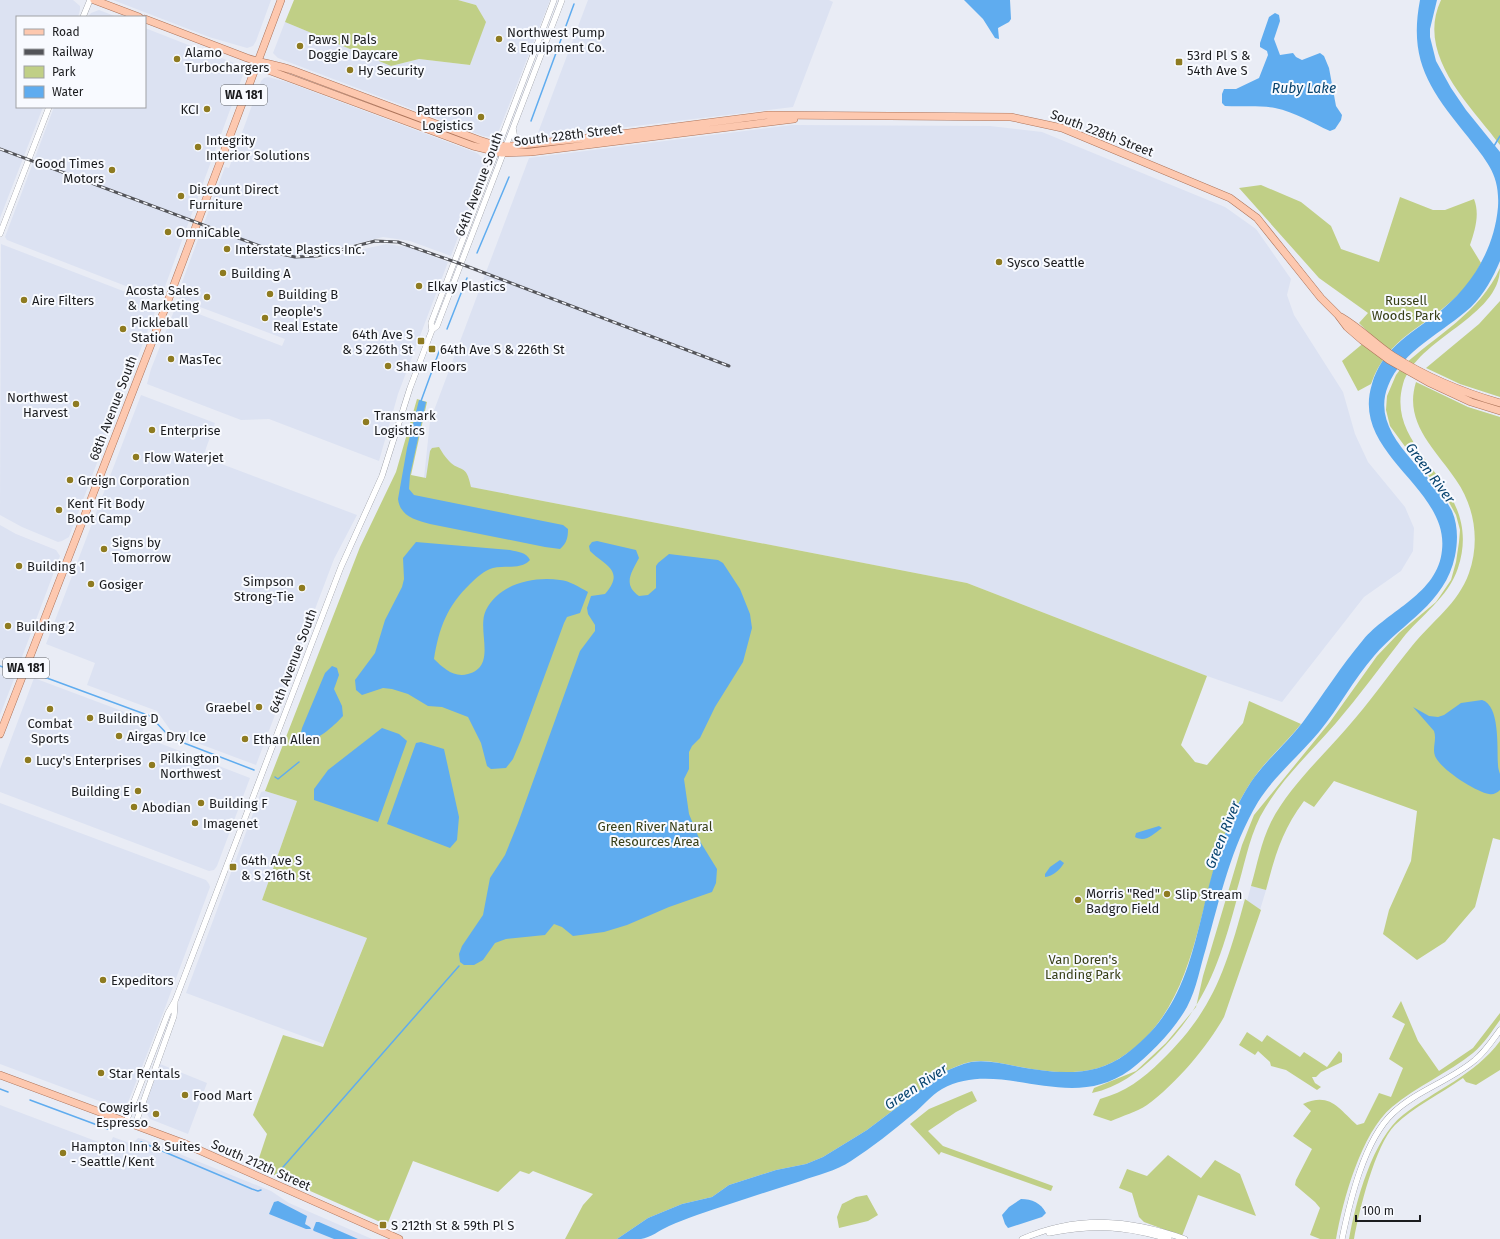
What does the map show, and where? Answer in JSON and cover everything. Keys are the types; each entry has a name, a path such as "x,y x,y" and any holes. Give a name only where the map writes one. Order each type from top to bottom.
{"main road":[{"path":"94,0 136,16"},
{"name":"68th Avenue South","path":"0,734 281,0"},
{"name":"South 228th Street","path":"146,19 258,62 268,70 473,146 531,152 826,116"},
{"name":"South 228th Street","path":"500,149 768,115 1011,117 1062,128 1230,198 1257,218 1304,278 1338,314 1363,337"},
{"path":"1363,337 1389,360 1428,382 1471,402 1500,411"},
{"path":"1363,337 1392,356 1441,382 1473,395 1500,403"},
{"name":"South 212th Street","path":"0,1075 183,1143 399,1239"}],"street":[{"path":"83,16 90,0"},
{"name":"64th Avenue South","path":"126,1122 168,1013 175,1001 333,589 382,476 410,388 432,330 437,326 554,0"},
{"name":"64th Avenue South","path":"500,149 513,127 562,0"},
{"path":"0,234 49,108"},
{"path":"513,127 516,139 523,145"},
{"name":"64th Avenue South","path":"134,1125 174,1016 175,1001"},
{"path":"1342,1239 1353,1194 1370,1145 1380,1127 1400,1108 1475,1060 1500,1030"},
{"path":"1022,1239 1048,1230 1087,1223 1115,1222 1185,1239"},
{"path":"1032,1239 1047,1233 1085,1227 1144,1229 1169,1239"}],"shaded area":[{"path":"0,0 73,0 80,6 78,16 16,16 16,108 43,108 0,218"},
{"path":"113,0 271,0 256,41 253,46 247,48 209,37"},
{"path":"458,0 550,0 498,133 490,137 483,136 278,58 273,53 285,22 391,66 419,59 470,65 476,5"},
{"path":"588,0 829,0 833,2 793,107 536,138"},
{"path":"99,10 114,16 89,16 91,13"},
{"path":"146,28 237,64 244,72 163,292 156,295 149,295 7,240 5,237 54,108 146,108"},
{"path":"268,77 287,82 477,153 486,161 451,256 410,241 383,237 317,253 315,260 386,244 408,247 448,262 398,394 379,461 269,419 241,420 147,384 151,369 176,306 282,346 285,339 184,301 180,299 178,293 225,167 229,168 261,81"},
{"path":"792,125 990,126 1042,132 1225,207 1256,229 1291,279 1287,295 1294,315 1343,392 1355,434 1368,462 1405,507 1414,528 1413,551 1401,571 1364,597 1282,702 1207,676 967,583 424,478 430,421 529,158"},
{"path":"1,244 149,301 156,309 102,451 98,450 100,455 69,537 58,542 22,527 0,515"},
{"path":"141,395 215,423 203,457 357,515 334,559 256,765 173,734 157,711 87,685 95,663 46,644"},
{"path":"0,525 16,534 56,550 60,556 19,665 0,658"},
{"path":"0,674 14,679 0,715"},
{"path":"34,678 146,720 141,736 250,778 217,866 214,870 209,871 0,792 0,769"},
{"path":"265,791 297,801 262,900 367,938 324,1044 186,993 261,792"},
{"path":"0,803 206,880 209,884 210,887 162,1016 127,1105 123,1107 118,1108 0,1064"},
{"path":"1251,886 1266,890 1260,910 1247,901"},
{"path":"160,1064 207,1083 188,1134 150,1119 144,1109"},
{"path":"0,1105 109,1146 113,1137 132,1144 138,1138 143,1139 271,1191 289,1203 372,1239 0,1239"}],"green space":[{"path":"294,0 458,0 476,5 486,22 470,65 419,59 391,66 285,22"},
{"path":"1441,0 1500,0 1500,145 1462,96 1450,78 1441,60 1435,40 1435,20"},
{"name":"Russell Woods Park","path":"1261,185 1301,202 1331,226 1341,249 1379,262 1400,197 1433,210 1445,210 1474,199 1477,216 1470,245 1481,263 1462,292 1397,344 1378,368 1371,384 1358,391 1342,361 1372,336 1359,323 1368,313 1319,278 1239,188"},
{"path":"1500,268 1496,285 1487,300 1473,314 1424,353 1411,368 1403,384 1401,409 1407,430 1419,451 1448,491 1458,513 1463,539 1458,568 1454,579 1441,597 1409,630 1345,713 1276,791 1260,817 1249,845 1236,893 1238,895 1225,941 1218,961 1197,1005 1203,976 1242,845 1254,815 1330,722 1377,656 1399,633 1436,602 1451,580 1456,562 1460,530 1456,515 1446,497 1390,426 1386,410 1387,396 1396,375 1402,367 1469,311 1481,298"},
{"path":"1500,301 1500,397 1460,384 1426,368 1479,324"},
{"path":"1416,382 1468,407 1500,417 1500,840 1493,838 1475,907 1445,942 1417,960 1383,934 1389,910 1411,861 1417,811 1334,781 1314,807 1304,801 1296,812 1280,844 1266,890 1251,886 1262,846 1271,822 1278,809 1296,785 1355,719 1412,646 1444,612 1458,594 1469,573 1475,537 1474,525 1468,502 1456,480 1431,447 1418,423 1414,410 1413,397"},
{"name":"Green River Natural Resources Area","path":"417,399 427,402 411,475 426,478 430,451 432,448 439,447 453,465 465,471 471,487 967,583 1207,676 1181,745 1195,762 1207,765 1243,723 1249,701 1301,724 1259,772 1244,793 1236,808 1218,855 1201,921 1179,986 1164,1015 1143,1041 1115,1061 1091,1070 1078,1072 1053,1072 987,1061 976,1061 960,1065 944,1072 867,1130 823,1157 806,1164 776,1170 729,1185 712,1197 682,1204 648,1218 617,1239 565,1239 583,1205 593,1194 533,1171 529,1174 520,1171 498,1192 413,1161 387,1225 256,1167 267,1134 253,1115 283,1035 323,1047 367,938 262,900 297,801 265,791 360,547 396,472"},
{"path":"1245,899 1261,910 1224,1017 1217,1029 1180,1076 1147,1105 1111,1121 1093,1115 1100,1099 1126,1089 1147,1074 1179,1042 1194,1024 1216,987 1231,946"},
{"path":"1401,1001 1418,1041 1439,1071 1473,1048 1500,1013 1500,1020 1484,1042 1473,1053 1402,1099 1381,1119 1371,1133 1355,1168 1343,1206 1336,1239 1320,1239 1310,1235 1320,1208 1295,1185 1296,1180 1312,1149 1293,1136 1311,1111 1303,1104 1320,1100 1327,1101 1339,1108 1357,1125 1364,1123 1379,1093 1391,1097 1403,1068 1389,1059 1405,1024 1392,1017"},
{"path":"1192,1012 1173,1036 1142,1068 1111,1087 1092,1093 1094,1088 1136,1071 1166,1043"},
{"path":"1247,1032 1262,1042 1267,1035 1300,1057 1304,1052 1327,1067 1339,1051 1342,1054 1342,1062 1321,1072 1316,1077 1312,1077 1315,1083 1321,1087 1317,1090 1286,1070 1271,1066 1270,1062 1258,1051 1255,1055 1239,1045"},
{"path":"1500,1041 1500,1070 1476,1085 1466,1082 1463,1078 1410,1112 1395,1125 1388,1134 1381,1147 1369,1179 1354,1239 1349,1239 1356,1208 1367,1172 1374,1155 1392,1125 1415,1106 1467,1073 1490,1053"},
{"path":"972,1091 977,1101 956,1112 928,1131 943,1146 1053,1186 1051,1191 941,1152 939,1155 910,1124 929,1109"},
{"path":"1168,1155 1201,1178 1215,1160 1240,1174 1256,1216 1198,1195 1182,1236 1144,1222 1139,1217 1132,1193 1119,1188 1127,1169 1147,1176"},
{"path":"867,1195 878,1215 868,1221 839,1228 837,1217 842,1204 856,1197"}],"water":[{"path":"964,0 1010,0 1011,19 1009,22 998,28 999,39 995,38 983,19"},
{"path":"1420,0 1437,0 1430,29 1430,37 1436,61 1451,88 1466,110 1500,152 1500,261 1491,280 1476,302 1413,352 1394,373 1388,386 1384,404 1387,421 1394,437 1443,496 1452,511 1457,533 1455,556 1450,573 1433,600 1374,656 1319,732 1279,774 1258,802 1240,837 1233,855 1221,892 1196,985 1182,1016 1162,1041 1146,1057 1130,1070 1107,1082 1083,1087 1059,1087 988,1079 964,1081 942,1089 882,1139 839,1168 690,1217 651,1236 641,1239 617,1239 648,1218 682,1204 712,1197 729,1185 776,1170 806,1164 823,1157 867,1130 944,1072 961,1065 977,1061 1044,1071 1072,1072 1086,1071 1113,1062 1126,1054 1145,1038 1170,1006 1188,966 1221,844 1242,797 1263,766 1303,722 1363,640 1373,629 1422,590 1438,565 1442,550 1440,528 1431,507 1386,451 1375,431 1369,409 1372,384 1376,372 1389,353 1405,337 1447,306 1469,282 1478,269 1496,224 1498,196 1497,186 1491,169 1443,105 1433,90 1426,74 1420,58 1417,41 1417,22"},
{"name":"Ruby Lake","path":"1275,13 1279,15 1280,21 1274,39 1280,55 1293,53 1296,57 1302,60 1320,53 1324,56 1329,68 1336,106 1342,115 1341,120 1335,129 1330,131 1296,115 1275,108 1256,106 1225,106 1222,103 1222,94 1224,89 1236,89 1259,78 1268,55 1267,51 1260,47 1260,43 1269,17"},
{"path":"419,400 426,402 410,475 409,489 414,495 563,525 568,529 567,540 560,549 430,524 414,519 402,510 398,499 407,448"},
{"path":"597,541 636,550 639,558 631,573 630,582 631,587 639,596 648,595 656,588 656,566 669,554 718,560 723,563 740,589 750,614 752,628 743,662 715,707 700,738 692,746 689,752 689,769 684,779 689,814 701,843 717,869 716,883 712,892 669,907 627,925 604,932 573,936 562,927 554,924 545,935 506,939 495,943 483,960 474,965 464,965 460,962 459,954 462,946 483,915 490,878 505,855 518,823 580,651 595,631 595,625 588,614 587,608 591,596 605,594 611,586 613,574 611,569 590,551 589,546 592,542"},
{"path":"416,542 510,550 524,554 530,560 527,563 518,566 497,567 487,570 472,582 455,601 445,618 438,637 434,659 445,669 458,675 468,674 477,670 482,663 484,656 483,627 486,610 499,594 508,588 528,581 550,579 574,584 588,592 580,613 567,617 564,623 521,740 513,759 506,768 491,769 487,766 481,743 468,717 442,707 428,706 408,694 392,689 383,688 362,695 356,690 355,680 375,653 385,620 402,587 404,579 403,558"},
{"path":"332,666 337,668 339,675 334,689 342,706 343,716 330,729 308,742 302,743 299,741 302,728 325,673"},
{"path":"1482,700 1488,703 1495,718 1500,790 1492,794 1483,792 1468,785 1451,773 1438,761 1434,753 1434,731 1413,707 1429,716 1438,717 1444,715 1461,703"},
{"path":"382,728 399,734 407,741 378,822 314,800 314,789 328,770"},
{"path":"421,742 444,749 459,817 457,840 450,848 387,824 416,743"},
{"path":"1159,826 1162,828 1149,837 1139,839 1135,837 1136,833"},
{"path":"1060,860 1064,863 1060,868 1053,874 1045,877 1045,874 1050,867"},
{"path":"1021,1199 1036,1202 1046,1213 1042,1217 1008,1228 1002,1215 1009,1207"},
{"path":"278,1201 307,1216 305,1224 311,1229 306,1229 269,1214 274,1202"},
{"path":"316,1222 358,1239 334,1239 314,1231"}],"waterway":[{"path":"531,121 574,4"},
{"path":"1494,146 1500,136"},
{"path":"477,253 509,177"},
{"path":"447,329 467,278"},
{"path":"421,401 440,349"},
{"path":"0,666 16,672"},
{"path":"36,674 150,716 171,738 254,770"},
{"path":"275,777 278,779 299,762"},
{"path":"277,1174 459,966"},
{"path":"0,1089 8,1092"},
{"path":"30,1100 108,1129"},
{"path":"141,1142 252,1189 258,1191 261,1190"}],"railway":[{"path":"0,149 281,254 295,257 317,256 375,241 398,242 461,264 729,366"}],"place":[{"name":"Northwest Pump & Equipment Co.","path":"499,39"},
{"name":"Paws N Pals Doggie Daycare","path":"300,46"},
{"name":"Alamo Turbochargers","path":"177,59"},
{"name":"53rd Pl S & 54th Ave S","path":"1179,62"},
{"name":"Hy Security","path":"350,70"},
{"name":"KCI","path":"207,109"},
{"name":"Patterson Logistics","path":"481,117"},
{"name":"Integrity Interior Solutions","path":"198,147"},
{"name":"Good Times Motors","path":"112,170"},
{"name":"Discount Direct Furniture","path":"181,196"},
{"name":"OmniCable","path":"168,232"},
{"name":"Interstate Plastics Inc.","path":"227,249"},
{"name":"Sysco Seattle","path":"999,262"},
{"name":"Building A","path":"223,273"},
{"name":"Elkay Plastics","path":"419,286"},
{"name":"Building B","path":"270,294"},
{"name":"Acosta Sales & Marketing","path":"207,297"},
{"name":"Aire Filters","path":"24,300"},
{"name":"People's Real Estate","path":"265,318"},
{"name":"Pickleball Station","path":"123,329"},
{"name":"64th Ave S & S 226th St","path":"421,341"},
{"name":"64th Ave S & 226th St","path":"432,349"},
{"name":"MasTec","path":"171,359"},
{"name":"Shaw Floors","path":"388,366"},
{"name":"Northwest Harvest","path":"76,404"},
{"name":"Transmark Logistics","path":"366,422"},
{"name":"Enterprise","path":"152,430"},
{"name":"Flow Waterjet","path":"136,457"},
{"name":"Greign Corporation","path":"70,480"},
{"name":"Kent Fit Body Boot Camp","path":"59,510"},
{"name":"Signs by Tomorrow","path":"104,549"},
{"name":"Building 1","path":"19,566"},
{"name":"Gosiger","path":"91,584"},
{"name":"Simpson Strong-Tie","path":"302,588"},
{"name":"Building 2","path":"8,626"},
{"name":"Graebel","path":"259,707"},
{"name":"Combat Sports","path":"50,709"},
{"name":"Building D","path":"90,718"},
{"name":"Airgas Dry Ice","path":"119,736"},
{"name":"Ethan Allen","path":"245,739"},
{"name":"Lucy's Enterprises","path":"28,760"},
{"name":"Pilkington Northwest","path":"152,765"},
{"name":"Building E","path":"138,791"},
{"name":"Building F","path":"201,803"},
{"name":"Abodian","path":"134,807"},
{"name":"Imagenet","path":"195,823"},
{"name":"64th Ave S & S 216th St","path":"233,867"},
{"name":"Slip Stream","path":"1167,894"},
{"name":"Morris \"Red\" Badgro Field","path":"1078,900"},
{"name":"Expeditors","path":"103,980"},
{"name":"Star Rentals","path":"101,1073"},
{"name":"Food Mart","path":"185,1095"},
{"name":"Cowgirls Espresso","path":"156,1114"},
{"name":"Hampton Inn & Suites - Seattle/Kent","path":"63,1153"},
{"name":"S 212th St & 59th Pl S","path":"383,1225"}],"water label":[{"name":"Green River","path":"1430,473"},
{"name":"Green River","path":"1223,835"},
{"name":"Green River","path":"916,1087"}],"park label":[{"name":"Van Doren's Landing Park","path":"1083,966"}]}
